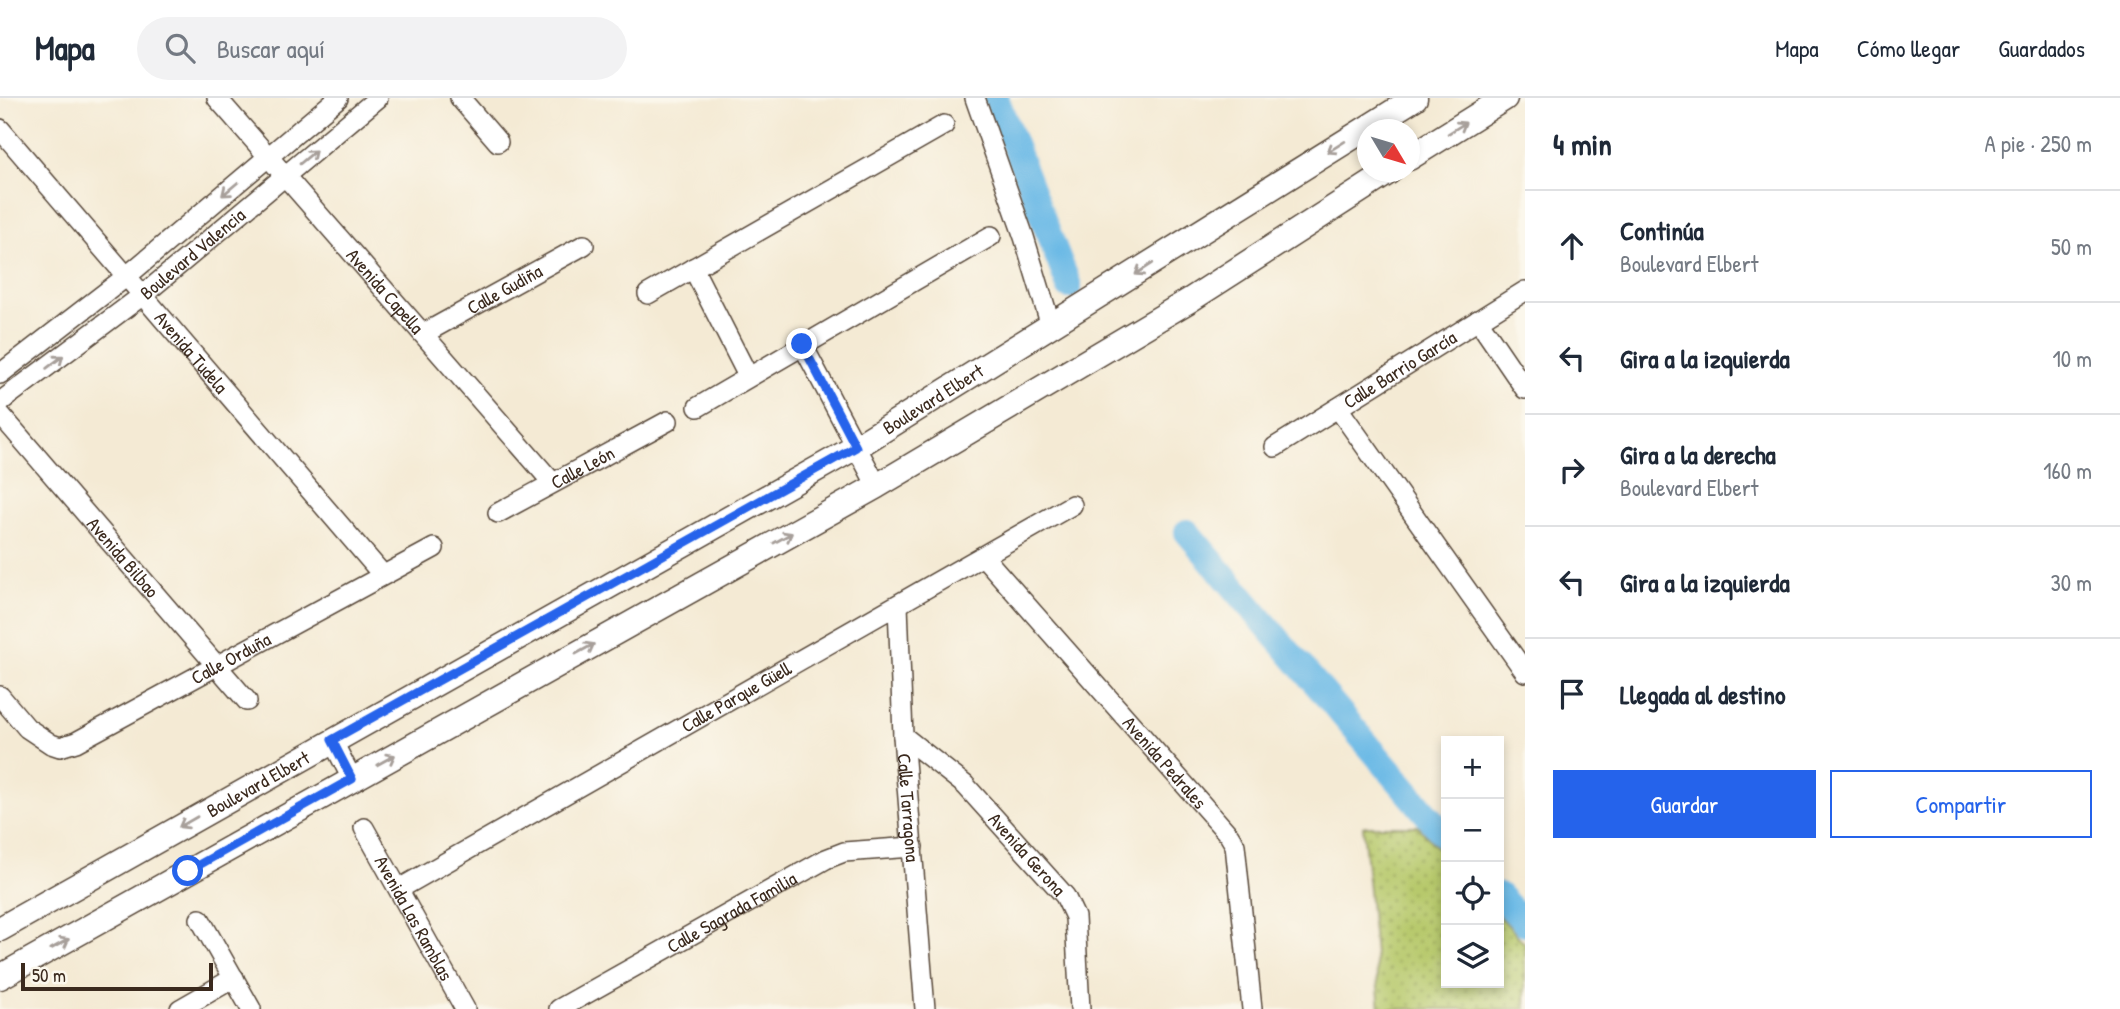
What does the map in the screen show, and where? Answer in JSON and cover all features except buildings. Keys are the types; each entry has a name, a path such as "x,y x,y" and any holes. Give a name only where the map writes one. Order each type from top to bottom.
{"street":[{"name":"Avenida Capella","path":"217,98 552,482"},
{"name":"Boulevard Valencia","path":"0,374 127,276 338,98"},
{"name":"Boulevard Valencia","path":"0,402 143,295 378,98"},
{"path":"460,98 498,142"},
{"path":"975,98 1024,237 1051,326"},
{"name":"Boulevard Elbert","path":"0,929 856,447 1415,98"},
{"path":"1420,151 1505,98"},
{"path":"648,294 944,125"},
{"name":"Avenida Tudela","path":"0,129 382,574"},
{"path":"0,977 877,486 1190,300 1373,182"},
{"path":"698,407 991,236"},
{"name":"Calle Gudiña","path":"423,334 584,245"},
{"path":"693,268 748,376"},
{"name":"Calle Barrio García","path":"1276,447 1525,291"},
{"path":"1478,320 1525,388"},
{"path":"802,344 877,486"},
{"path":"1338,408 1525,672"},
{"name":"Avenida Bilbao","path":"0,414 247,701"},
{"name":"Calle León","path":"498,513 668,421"},
{"name":"Calle Parque Güell","path":"399,889 1073,505"},
{"name":"Calle Orduña","path":"0,696 27,727 51,744 60,747 76,742 434,548"},
{"name":"Avenida Pedrales","path":"983,556 1229,835 1234,845 1252,1009"},
{"name":"Calle Tarragona","path":"898,605 903,736 925,1009"},
{"name":"Avenida Gerona","path":"903,736 965,785 1065,896 1075,917 1080,1009"},
{"path":"332,740 352,779"},
{"name":"Avenida Las Ramblas","path":"365,828 465,1009"},
{"name":"Calle Sagrada Familia","path":"559,1009 826,859 844,852 913,847"},
{"path":"200,919 251,1009"},
{"path":"180,1009 234,978"}],"green space":[{"path":"1363,826 1418,826 1441,852 1441,988 1504,988 1504,921 1525,944 1525,1009 1380,1009"}],"waterway":[{"path":"996,98 1069,286"},
{"path":"1187,532 1441,831"},
{"path":"1504,900 1525,923"}],"route":[{"path":"188,871 352,779 332,740 856,447 802,344"}]}
